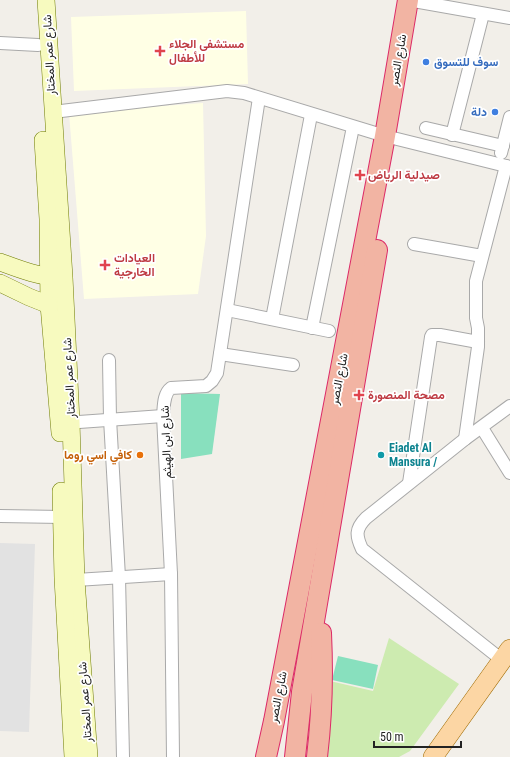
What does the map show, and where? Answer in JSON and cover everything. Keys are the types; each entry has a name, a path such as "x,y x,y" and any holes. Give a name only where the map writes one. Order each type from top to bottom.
{"highway":[{"name":"شارع النصر","path":"318,601 390,138 414,0"},
{"name":"شارع النصر","path":"266,757 390,138"},
{"path":"295,757 302,692 318,601"},
{"path":"317,757 323,683 318,601"}],"main road":[{"name":"شارع عمر المختار","path":"35,0 51,181 65,422 89,757"},
{"name":"شارع عمر المختار","path":"46,0 53,112 51,181"},
{"path":"0,262 56,277"},
{"name":"شارع عمر المختار","path":"56,277 49,305 65,422 62,517 63,578 73,757"},
{"path":"0,284 49,305"},
{"path":"433,757 507,659"},
{"path":"447,757 507,659"}],"street":[{"path":"414,0 510,18"},
{"path":"452,135 483,14"},
{"path":"0,43 38,45"},
{"path":"53,112 227,91 244,93 311,115 390,138 505,165"},
{"name":"شارع ابن الهيثم","path":"173,757 172,574 163,416 165,397 171,388 206,386 212,382 217,373 259,98"},
{"path":"272,319 311,115"},
{"path":"465,439 478,342 476,287 478,271 505,165 503,146 510,117"},
{"path":"312,328 353,127"},
{"path":"426,128 503,146"},
{"path":"414,244 482,256"},
{"path":"227,310 329,331"},
{"path":"409,483 431,337 432,335 440,335 478,342"},
{"path":"220,354 293,365"},
{"path":"109,360 110,419 119,577 123,757"},
{"path":"507,659 362,549 358,541 357,532 360,525 409,483 510,406"},
{"path":"65,422 163,416"},
{"path":"482,428 510,473"},
{"path":"0,516 62,517"},
{"path":"76,580 172,574"}],"shaded area":[{"name":"مستشفى الجلاء للأطفال","path":"246,11 248,84 74,91 71,17"},
{"path":"203,103 206,236 198,294 84,299 69,113"},
{"path":"0,543 35,544 29,732 0,731"}],"green space":[{"path":"181,393 220,394 212,454 181,459"},
{"path":"389,638 459,684 410,751 399,757 328,757 331,708 330,681 373,691"},
{"path":"338,656 378,665 373,689 332,680"}],"place":[{"name":"مستشفى الجلاء للأطفال","path":"160,51"},
{"name":"سوف للتسوق","path":"426,62"},
{"name":"دلة","path":"495,112"},
{"name":"صيدلية الرياض","path":"360,175"},
{"name":"العيادات الخارجية","path":"105,265"},
{"name":"مصحة المنصورة","path":"359,395"},
{"name":"كافي اسي روما","path":"140,455"},
{"name":"Eiadet Al Mansura /","path":"381,455"}]}
